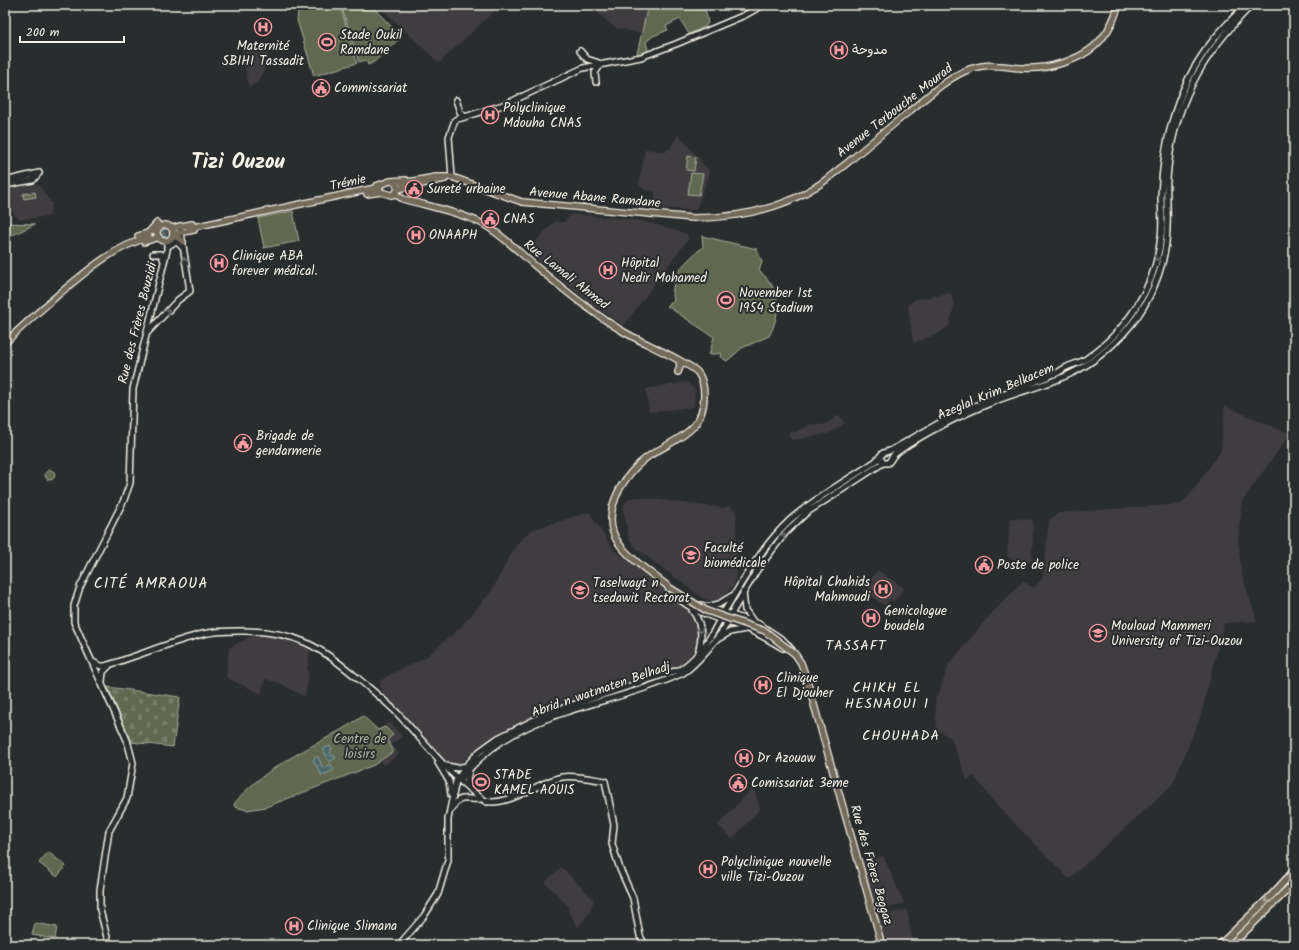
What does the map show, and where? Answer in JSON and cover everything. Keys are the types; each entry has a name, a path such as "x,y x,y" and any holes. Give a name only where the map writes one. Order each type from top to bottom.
{"highway":[{"path":"1220,945 1270,897 1294,871"},
{"path":"1231,945 1294,883"}],"main road":[{"path":"320,200 328,201 379,192 387,193 398,189 452,177 449,137 455,120 506,104 583,68 602,63 641,57 745,16 764,5"},
{"name":"Avenue Terbouche Mourad","path":"740,216 786,203 818,186 927,97 966,71 984,64 1022,68 1049,66 1087,52 1103,38 1115,18 1120,5"},
{"path":"1069,370 1108,342 1120,330 1134,311 1149,284 1162,235 1161,196 1167,141 1179,100 1198,61 1211,43 1245,5"},
{"path":"726,617 736,593 774,538 790,520 811,504 880,457 883,453 957,413 1088,364 1111,346 1124,333 1146,302 1156,282 1166,247 1169,163 1179,114 1189,89 1212,49 1252,5"},
{"path":"580,51 587,59 602,63"},
{"path":"596,82 595,73 602,63"},
{"path":"456,100 460,112 465,117"},
{"path":"5,181 39,173 33,180 5,185"},
{"name":"Avenue Abane Ramdane","path":"385,184 390,181 395,182 441,174 449,175 522,202 693,218 740,216"},
{"path":"395,182 398,189"},
{"path":"189,228 320,200 328,195 385,184 384,189 387,193"},
{"name":"Trémie","path":"320,200 380,188"},
{"name":"Rue Lamali Ahmed","path":"398,189 408,201 418,203"},
{"name":"Rue Lamali Ahmed","path":"398,189 402,196 418,203 481,223 500,236 584,304 618,329 679,361 698,373 704,392 704,403 696,423 681,439 655,452 640,464 627,479 616,496 612,519 616,539 630,556 668,587"},
{"path":"403,206 404,202 408,201"},
{"path":"167,244 173,233 180,229 218,225 234,219"},
{"path":"148,235 157,223"},
{"path":"5,343 82,273 113,251 158,230 164,224 179,238 183,245"},
{"path":"147,333 178,300 191,290 180,229"},
{"path":"158,230 159,238 167,244"},
{"path":"82,273 118,252 159,238"},
{"path":"167,244 176,241 183,245"},
{"name":"Rue des Frères Bouzidi","path":"109,945 99,902 107,840 118,813 127,798 133,762 127,740 74,622 74,606 80,588 124,500 130,483 132,394 167,244"},
{"path":"153,254 161,254 164,262"},
{"path":"678,372 680,367 679,361"},
{"name":"Azeglal Krim Belkacem","path":"891,458 934,430 973,411 1069,370"},
{"path":"481,799 471,789 467,780 469,766 487,745 520,727 562,708 673,673 688,665 726,617 774,546 796,522 806,513 883,463 888,463 891,458 887,452"},
{"path":"880,457 883,463"},
{"path":"668,587 677,598 704,614 752,620"},
{"path":"668,587 747,629 760,634 794,654"},
{"path":"668,587 706,611 765,631 794,654"},
{"path":"743,591 745,610 752,620 783,640 794,654"},
{"path":"705,607 719,604 736,593"},
{"path":"690,607 697,617 700,627 701,644 697,654"},
{"name":"Abrid n watmaten Belhadj","path":"399,945 424,916 438,894 448,860 448,819 452,801 458,781 469,766 498,743 548,718 683,673 695,663 711,644 726,617"},
{"path":"711,644 730,632 747,629"},
{"path":"92,660 101,666 113,664 205,633 252,631 287,635 321,649 339,662 399,715 438,761 472,795 487,802 507,799 563,777 605,782 614,825 612,844 620,869 633,898 640,936 645,945"},
{"name":"Rue des Frères Beggaz","path":"794,654 801,663 807,680 882,945"},
{"path":"102,682 103,672 113,664"},
{"path":"438,761 452,768 469,766"},
{"path":"438,761 449,781 452,801"},
{"path":"448,819 453,806 459,800 465,798 481,799"}],"shaded area":[{"path":"378,5 507,5 494,11 439,63"},
{"path":"588,5 648,5 642,33 616,28"},
{"path":"268,45 269,60 257,83 249,87 242,53"},
{"path":"678,134 710,172 696,210 654,208 655,192 643,189 639,184 645,149 666,152 667,149 670,149"},
{"path":"39,185 52,204 49,216 20,220 5,204 5,189"},
{"name":"Hôpital Nedir Mohamed","path":"572,214 643,221 687,234 688,239 624,325 591,304 527,251 554,222 564,222"},
{"path":"951,293 954,307 949,326 936,335 913,343 908,305 914,300"},
{"path":"687,382 695,390 694,407 649,412 646,389"},
{"name":"Mouloud Mammeri University of Tizi-Ouzou","path":"1225,406 1290,434 1242,501 1238,541 1242,575 1257,621 1224,623 1200,718 1172,785 1069,879 993,801 974,776 967,780 951,738 937,730 935,698 939,693 949,664 991,614 1023,581 1034,588 1043,578 1049,520 1059,513 1181,504 1193,491 1221,450"},
{"path":"839,415 845,423 830,433 793,440 788,435 790,432 796,432 811,424 825,425"},
{"name":"Faculté biomédicale","path":"638,497 723,508 730,506 736,512 736,575 734,585 722,598 713,601 704,599 637,549 629,539 623,510 624,504 630,498"},
{"path":"589,512 614,550 665,588 670,595 686,608 698,627 696,649 689,659 674,669 567,702 553,701 544,711 498,735 460,763 451,766 445,763 382,692 380,681 393,673 425,658 461,627 491,592 515,547 523,537 532,530"},
{"path":"1010,518 1033,520 1032,562 1017,562 1007,556"},
{"name":"Hôpital Chahids Mahmoudi","path":"877,570 904,588 894,602 890,599 885,606 863,591"},
{"path":"257,633 269,635 303,646 310,650 307,671 309,671 305,697 280,683 265,679 261,694 226,677 229,648"},
{"path":"389,722 402,736 391,745 399,754 384,765 364,740"},
{"path":"753,788 760,809 732,839 718,825"},
{"path":"883,856 904,903 876,912 862,862"},
{"path":"561,867 594,900 589,913 578,927 567,909 569,907 545,882"},
{"path":"907,909 912,939 909,945 886,945 878,917"}],"green space":[{"name":"Stade Oukil Ramdane","path":"299,5 340,5 357,63 314,76 297,20"},
{"path":"341,5 371,5 401,37 374,62 368,65 366,60 359,62"},
{"path":"648,5 699,5 706,12 708,23 704,27 689,34 680,19 666,26 668,30 653,36 646,42 649,54 637,54"},
{"path":"688,156 696,157 694,171 686,170"},
{"path":"691,173 703,174 699,195 688,194"},
{"path":"35,192 36,197 24,199 23,194"},
{"path":"293,211 299,241 264,248 258,218"},
{"path":"5,223 35,224 5,239"},
{"name":"November 1st 1954 Stadium","path":"702,236 757,249 762,262 759,271 772,285 777,301 776,318 769,336 742,348 727,361 720,357 721,353 709,355 714,337 667,306 674,301 674,284 680,270 690,258 703,247"},
{"path":"48,470 52,470 54,471 54,479 48,480 45,477 45,473"},
{"path":"108,687 180,697 173,747 131,742"},
{"name":"Centre de loisirs","path":"363,716 378,730 385,727 393,735 387,740 394,751 374,765 266,807 247,810 235,807 234,804 262,777"},
{"path":"48,852 66,866 57,877 39,863"},
{"path":"35,923 57,927 55,939 32,935"}],"water":[{"path":"166,228 171,233 166,238 161,233"},
{"path":"330,746 332,748 330,753 336,758 329,762 323,749"},
{"path":"315,757 318,757 323,768 331,764 334,770 322,776 313,760"}],"tunnel":[{"path":"380,187 400,184"},
{"path":"149,237 189,228"}],"place":[{"name":"Maternité SBIHI Tassadit","path":"263,27"},
{"name":"Stade Oukil Ramdane","path":"327,42"},
{"name":"مدوحة","path":"839,50"},
{"name":"Commissariat","path":"321,88"},
{"name":"Polyclinique Mdouha CNAS","path":"490,115"},
{"name":"Sureté urbaine","path":"414,189"},
{"name":"CNAS","path":"490,219"},
{"name":"ONAAPH","path":"416,235"},
{"name":"Clinique ABA forever médical.","path":"219,263"},
{"name":"Hôpital Nedir Mohamed","path":"608,270"},
{"name":"November 1st 1954 Stadium","path":"726,300"},
{"name":"Brigade de gendarmerie","path":"243,443"},
{"name":"Faculté biomédicale","path":"691,555"},
{"name":"Poste de police","path":"984,565"},
{"name":"Hôpital Chahids Mahmoudi","path":"883,589"},
{"name":"Taselwayt n tsedawit Rectorat","path":"580,590"},
{"name":"Genicologue boudela","path":"871,618"},
{"name":"Mouloud Mammeri University of Tizi-Ouzou","path":"1098,633"},
{"name":"Clinique El Djouher","path":"763,685"},
{"name":"Dr Azouaw","path":"744,758"},
{"name":"STADE KAMEL AOUIS","path":"481,782"},
{"name":"Comissariat 3eme","path":"738,783"},
{"name":"Polyclinique nouvelle ville Tizi-Ouzou","path":"708,869"},
{"name":"Clinique Slimana","path":"294,926"}],"district":[{"name":"Tizi Ouzou","path":"238,162"},
{"name":"CITÉ AMRAOUA","path":"151,584"},
{"name":"TASSAFT","path":"856,646"},
{"name":"CHIKH EL HESNAOUI 1","path":"887,696"},
{"name":"CHOUHADA","path":"901,736"}]}
